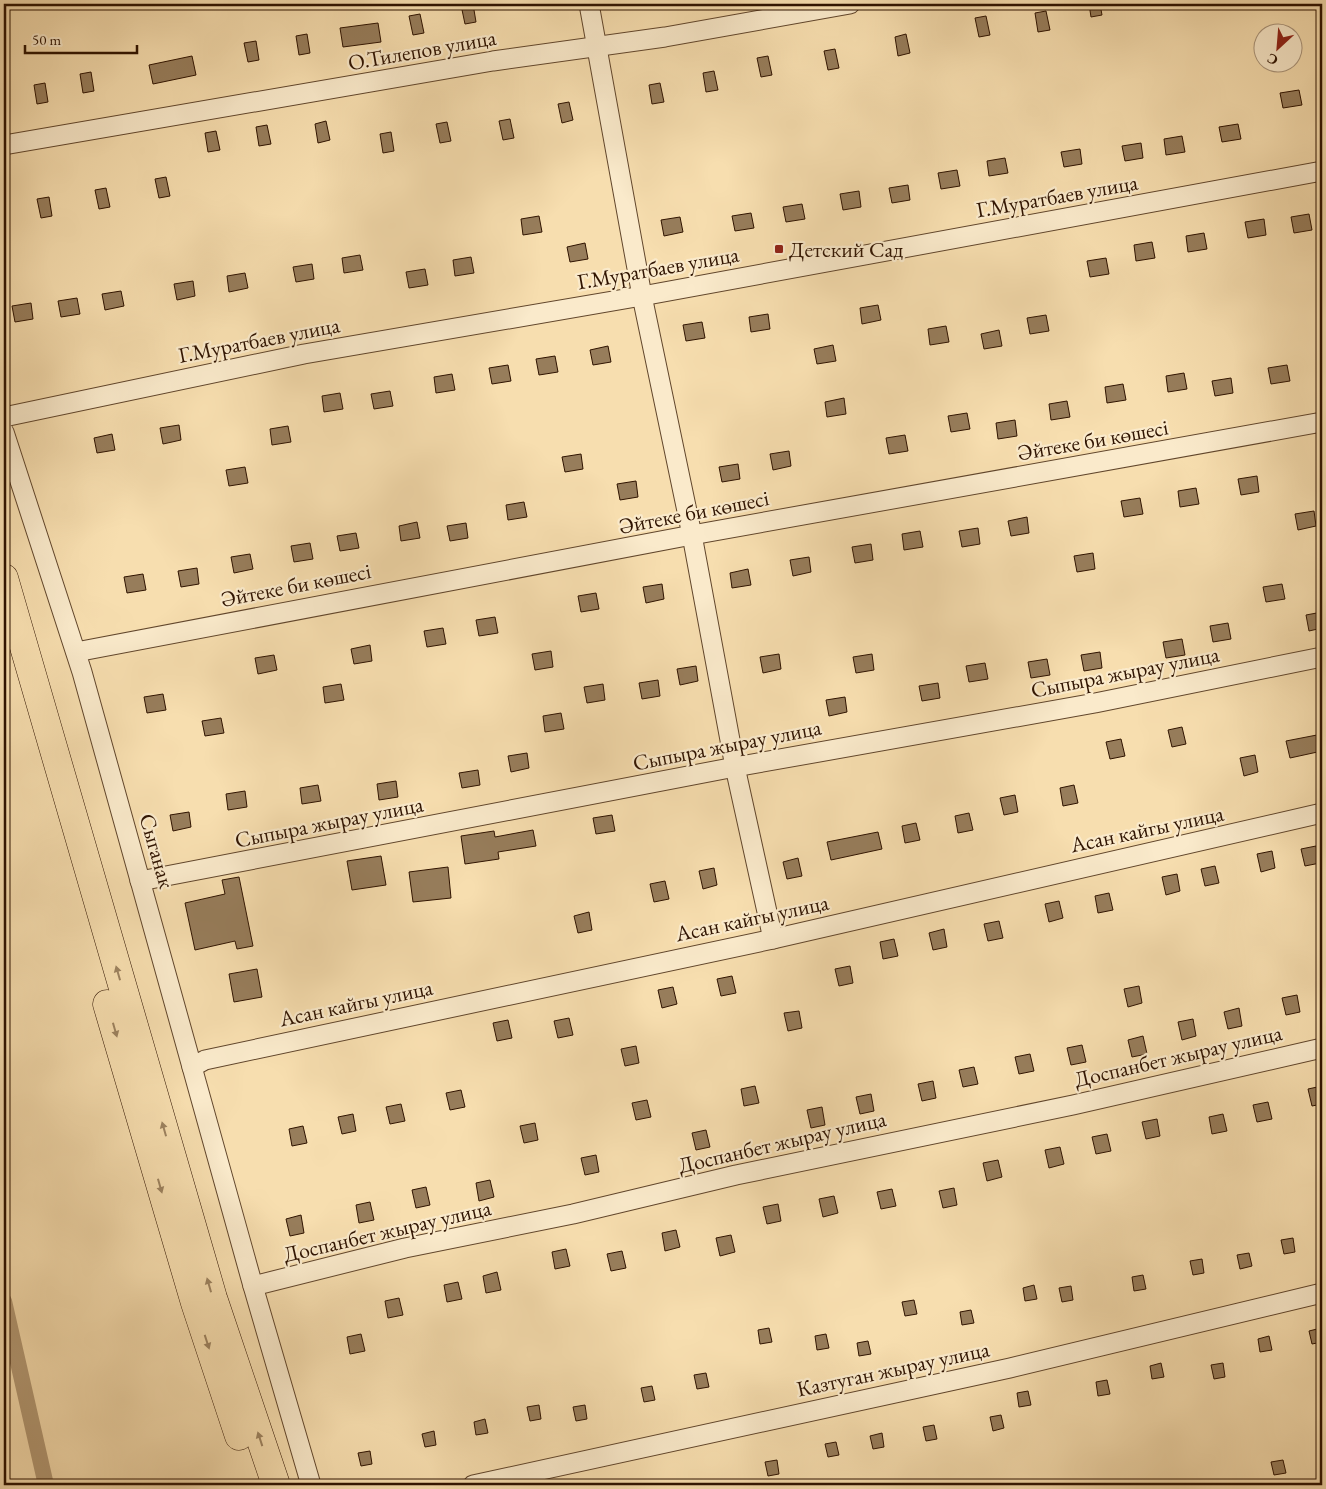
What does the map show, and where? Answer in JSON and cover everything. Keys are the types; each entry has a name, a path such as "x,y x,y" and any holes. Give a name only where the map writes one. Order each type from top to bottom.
{"highway":[{"path":"4,578 213,1298 276,1485"},
{"path":"4,647 195,1304 255,1485"}],"street":[{"path":"589,4 642,296 692,535 735,767 773,939"},
{"name":"О.Тилепов улица","path":"4,145 230,104 596,46 665,38 850,4"},
{"name":"Г.Муратбаев улица","path":"4,418 304,354 642,296 1322,171"},
{"name":"Әйтеке би көшесі","path":"76,652 692,535 1322,422"},
{"name":"Сыганак","path":"4,432 76,652 253,1286 311,1485"},
{"name":"Сыпыра жырау улица","path":"140,881 735,767 1095,703 1322,658"},
{"name":"Асан кайгы улица","path":"192,1067 214,1058 773,939 1322,813"},
{"name":"Доспанбет жырау улица","path":"253,1286 405,1248 573,1214 754,1171 1073,1105 1322,1048"},
{"name":"Казтуган жырау улица","path":"473,1485 1010,1368 1322,1293"}],"building":[{"path":"473,4 476,22 465,24 461,5"},
{"path":"1089,4 1100,4 1102,15 1091,17"},
{"path":"1046,11 1050,30 1038,32 1035,13"},
{"path":"420,14 424,33 413,35 409,16"},
{"path":"986,16 990,35 979,37 975,18"},
{"path":"378,23 381,42 343,47 340,28"},
{"path":"307,34 310,53 299,55 296,36"},
{"path":"906,34 910,53 898,56 895,37"},
{"path":"256,41 259,60 248,62 244,43"},
{"path":"835,49 839,68 828,70 824,51"},
{"path":"192,56 196,75 153,84 149,65"},
{"path":"768,56 772,75 761,77 757,58"},
{"path":"714,71 718,90 706,92 703,73"},
{"path":"91,72 94,91 83,93 80,74"},
{"path":"45,83 48,102 37,104 34,85"},
{"path":"660,83 664,102 652,104 649,85"},
{"path":"1299,90 1302,105 1283,108 1280,93"},
{"path":"569,102 573,120 562,123 558,104"},
{"path":"510,119 514,138 503,140 499,121"},
{"path":"326,121 330,140 318,143 315,124"},
{"path":"447,122 451,141 440,143 436,124"},
{"path":"1238,124 1241,139 1222,142 1219,127"},
{"path":"267,125 271,144 259,146 256,127"},
{"path":"216,131 220,150 208,152 205,133"},
{"path":"391,132 394,151 383,153 380,134"},
{"path":"1182,136 1185,152 1166,155 1164,139"},
{"path":"1141,143 1143,158 1125,161 1122,146"},
{"path":"1080,149 1082,164 1064,167 1061,152"},
{"path":"1005,158 1008,173 989,176 987,161"},
{"path":"957,170 960,186 941,189 938,173"},
{"path":"166,177 170,196 159,198 155,179"},
{"path":"908,185 910,200 892,203 889,188"},
{"path":"106,188 110,207 99,209 95,190"},
{"path":"859,191 861,207 843,210 840,194"},
{"path":"49,197 52,216 41,218 37,199"},
{"path":"802,204 805,219 786,222 783,207"},
{"path":"751,213 754,228 735,231 732,216"},
{"path":"1309,214 1312,230 1294,233 1291,217"},
{"path":"539,216 542,232 523,235 521,219"},
{"path":"680,217 683,232 664,236 661,220"},
{"path":"1264,219 1266,235 1248,238 1245,222"},
{"path":"1204,233 1207,249 1188,252 1186,236"},
{"path":"1152,242 1155,258 1136,261 1134,245"},
{"path":"585,243 588,259 570,262 567,247"},
{"path":"360,255 363,270 344,273 342,258"},
{"path":"471,257 474,273 455,276 453,260"},
{"path":"1106,258 1109,274 1090,277 1087,261"},
{"path":"312,264 314,279 296,282 293,267"},
{"path":"425,269 428,285 409,288 406,272"},
{"path":"245,273 248,288 229,292 227,276"},
{"path":"193,281 195,296 177,300 174,284"},
{"path":"121,291 124,306 105,310 102,294"},
{"path":"77,298 80,314 61,317 58,301"},
{"path":"31,303 33,319 15,322 12,306"},
{"path":"878,305 881,320 862,324 860,308"},
{"path":"768,314 770,329 751,332 749,317"},
{"path":"1046,315 1049,331 1030,334 1027,318"},
{"path":"702,322 705,338 686,341 683,325"},
{"path":"946,326 949,342 930,345 928,329"},
{"path":"999,330 1002,346 984,349 981,334"},
{"path":"833,345 836,361 817,364 814,349"},
{"path":"608,346 611,362 593,365 590,350"},
{"path":"555,356 558,372 539,375 536,359"},
{"path":"508,365 511,381 492,384 489,368"},
{"path":"1287,365 1290,381 1271,384 1268,368"},
{"path":"1184,373 1187,389 1168,392 1166,376"},
{"path":"452,374 455,390 436,393 434,377"},
{"path":"1231,378 1233,393 1215,396 1212,381"},
{"path":"1123,384 1126,400 1107,403 1105,387"},
{"path":"390,391 393,406 374,409 371,394"},
{"path":"340,393 343,409 324,412 322,396"},
{"path":"844,398 846,414 827,417 825,402"},
{"path":"1067,401 1070,417 1051,420 1049,404"},
{"path":"967,413 970,429 951,432 948,416"},
{"path":"1015,420 1017,436 998,439 996,423"},
{"path":"179,425 181,440 163,444 160,428"},
{"path":"288,426 291,442 272,445 270,429"},
{"path":"112,434 115,450 97,453 94,438"},
{"path":"905,435 908,451 889,454 886,438"},
{"path":"789,451 791,466 773,470 770,454"},
{"path":"581,454 583,469 565,472 562,457"},
{"path":"738,464 740,479 722,482 719,467"},
{"path":"245,467 248,483 229,486 226,470"},
{"path":"1257,476 1259,492 1241,495 1238,479"},
{"path":"636,481 638,497 620,500 617,484"},
{"path":"1196,488 1199,504 1180,507 1178,491"},
{"path":"1140,498 1143,514 1124,517 1121,501"},
{"path":"524,502 527,517 508,520 506,505"},
{"path":"1314,511 1316,526 1298,530 1295,514"},
{"path":"1027,517 1029,533 1011,536 1008,521"},
{"path":"417,522 420,538 401,541 399,526"},
{"path":"466,523 468,538 450,541 447,526"},
{"path":"978,528 980,544 962,547 959,531"},
{"path":"920,531 923,547 904,550 902,534"},
{"path":"356,533 359,548 340,551 337,536"},
{"path":"310,543 313,559 294,562 291,546"},
{"path":"871,544 873,560 855,563 852,547"},
{"path":"1093,553 1095,569 1077,572 1074,556"},
{"path":"250,554 253,569 234,573 231,557"},
{"path":"809,557 811,572 793,576 790,560"},
{"path":"197,568 199,584 181,587 178,571"},
{"path":"748,569 751,585 732,588 730,573"},
{"path":"143,574 146,590 127,593 124,577"},
{"path":"662,584 664,599 646,603 643,587"},
{"path":"1282,584 1285,599 1266,602 1263,587"},
{"path":"596,593 599,609 581,612 578,596"},
{"path":"1322,612 1322,628 1309,631 1306,615"},
{"path":"495,617 498,633 479,636 476,620"},
{"path":"1228,623 1231,639 1213,642 1210,626"},
{"path":"443,628 446,644 427,647 424,631"},
{"path":"1182,639 1185,655 1166,658 1163,642"},
{"path":"370,645 372,661 354,664 351,649"},
{"path":"551,651 553,667 535,670 532,654"},
{"path":"1100,652 1102,668 1084,671 1081,655"},
{"path":"779,654 781,669 763,673 760,657"},
{"path":"872,654 874,670 856,673 853,657"},
{"path":"274,655 277,670 258,674 255,658"},
{"path":"1047,659 1050,675 1031,678 1028,662"},
{"path":"985,663 988,679 969,682 966,666"},
{"path":"696,666 698,681 680,685 677,669"},
{"path":"658,680 660,696 642,699 639,683"},
{"path":"938,683 940,698 922,701 919,686"},
{"path":"341,684 344,700 325,703 323,687"},
{"path":"603,684 605,700 587,703 584,687"},
{"path":"163,694 166,710 147,713 144,697"},
{"path":"845,697 847,712 829,716 826,700"},
{"path":"561,713 564,729 545,732 543,716"},
{"path":"221,718 224,733 205,736 202,721"},
{"path":"1182,727 1186,744 1172,747 1168,730"},
{"path":"1322,734 1322,751 1290,758 1286,741"},
{"path":"1121,739 1125,756 1110,759 1106,742"},
{"path":"527,753 529,768 511,772 508,756"},
{"path":"1255,755 1258,772 1244,776 1240,758"},
{"path":"478,770 480,785 462,788 459,773"},
{"path":"396,781 398,797 379,800 377,784"},
{"path":"318,785 321,801 302,804 300,788"},
{"path":"1074,785 1078,803 1063,806 1060,788"},
{"path":"245,791 247,807 228,810 226,794"},
{"path":"1015,795 1018,812 1004,815 1000,798"},
{"path":"189,812 191,827 173,831 170,815"},
{"path":"969,813 973,830 958,833 955,816"},
{"path":"612,815 615,831 596,834 593,818"},
{"path":"916,823 920,840 905,843 902,826"},
{"path":"533,830 536,846 498,852 499,859 465,864 461,836 494,831 495,837"},
{"path":"878,832 882,849 831,860 827,842"},
{"path":"1316,846 1320,863 1305,866 1301,849"},
{"path":"1272,851 1275,868 1261,872 1257,854"},
{"path":"381,856 386,885 352,890 347,861"},
{"path":"798,858 802,876 787,879 783,862"},
{"path":"1215,866 1219,883 1205,886 1201,869"},
{"path":"448,867 451,898 413,902 409,872"},
{"path":"714,868 717,885 703,889 699,871"},
{"path":"1177,874 1180,891 1166,895 1162,877"},
{"path":"239,877 253,946 237,949 235,941 195,950 185,903 225,894 222,880"},
{"path":"665,881 669,899 654,902 650,884"},
{"path":"1109,893 1113,910 1098,913 1095,896"},
{"path":"1059,901 1063,918 1049,922 1045,904"},
{"path":"589,912 592,930 578,933 574,916"},
{"path":"999,921 1003,938 988,941 984,924"},
{"path":"944,929 947,947 933,950 929,933"},
{"path":"894,939 898,956 883,959 880,942"},
{"path":"850,966 853,983 839,986 835,969"},
{"path":"257,969 262,997 234,1002 229,974"},
{"path":"732,976 736,993 721,996 717,979"},
{"path":"1139,986 1142,1003 1128,1007 1124,989"},
{"path":"673,987 677,1004 662,1008 658,990"},
{"path":"1297,995 1300,1012 1286,1015 1282,998"},
{"path":"1239,1008 1242,1026 1228,1029 1224,1012"},
{"path":"799,1011 802,1028 788,1031 784,1013"},
{"path":"569,1018 573,1035 558,1038 554,1021"},
{"path":"1193,1019 1196,1036 1182,1040 1178,1022"},
{"path":"508,1020 512,1038 497,1041 493,1023"},
{"path":"1143,1036 1147,1054 1132,1057 1128,1040"},
{"path":"1082,1045 1086,1062 1071,1065 1067,1048"},
{"path":"636,1046 639,1063 625,1066 621,1049"},
{"path":"1030,1054 1034,1071 1019,1074 1015,1057"},
{"path":"974,1067 978,1084 963,1087 959,1070"},
{"path":"933,1081 936,1098 922,1101 918,1084"},
{"path":"755,1086 759,1103 744,1106 741,1089"},
{"path":"1322,1086 1322,1104 1312,1106 1308,1089"},
{"path":"461,1090 465,1107 450,1110 446,1093"},
{"path":"871,1094 874,1111 860,1114 856,1097"},
{"path":"647,1100 651,1117 636,1120 632,1103"},
{"path":"1268,1102 1272,1119 1257,1122 1253,1105"},
{"path":"401,1104 405,1121 390,1124 386,1107"},
{"path":"822,1107 825,1125 811,1128 807,1110"},
{"path":"353,1114 356,1131 342,1134 338,1117"},
{"path":"1223,1114 1227,1131 1212,1134 1209,1117"},
{"path":"1157,1119 1160,1136 1146,1139 1142,1122"},
{"path":"535,1123 538,1140 524,1143 520,1126"},
{"path":"303,1126 307,1143 292,1146 289,1129"},
{"path":"706,1130 710,1147 696,1150 692,1133"},
{"path":"1107,1134 1111,1151 1096,1154 1092,1137"},
{"path":"1060,1147 1064,1164 1049,1168 1045,1150"},
{"path":"596,1155 599,1172 585,1175 581,1158"},
{"path":"998,1160 1002,1177 987,1181 983,1163"},
{"path":"490,1180 494,1197 479,1201 476,1183"},
{"path":"426,1187 430,1205 416,1208 412,1190"},
{"path":"954,1188 957,1205 943,1208 939,1191"},
{"path":"892,1189 896,1206 881,1209 877,1192"},
{"path":"834,1196 838,1213 823,1217 819,1199"},
{"path":"370,1202 374,1220 359,1223 356,1205"},
{"path":"778,1204 781,1221 767,1224 763,1207"},
{"path":"301,1215 304,1233 290,1236 286,1219"},
{"path":"676,1230 680,1247 665,1251 662,1233"},
{"path":"731,1235 735,1252 720,1256 716,1238"},
{"path":"1293,1238 1295,1252 1284,1254 1281,1240"},
{"path":"566,1249 570,1266 555,1269 552,1252"},
{"path":"622,1251 626,1268 611,1271 607,1254"},
{"path":"1249,1253 1252,1266 1240,1269 1237,1255"},
{"path":"1202,1259 1204,1273 1193,1275 1190,1261"},
{"path":"497,1272 501,1290 486,1293 483,1276"},
{"path":"1143,1275 1146,1289 1134,1291 1132,1277"},
{"path":"458,1282 462,1299 447,1302 444,1285"},
{"path":"1034,1285 1037,1299 1025,1301 1023,1288"},
{"path":"1071,1286 1073,1300 1062,1302 1059,1288"},
{"path":"399,1298 403,1315 388,1318 385,1301"},
{"path":"914,1300 917,1314 905,1316 902,1302"},
{"path":"971,1310 974,1323 962,1325 960,1312"},
{"path":"769,1328 772,1342 760,1344 758,1330"},
{"path":"1321,1328 1322,1342 1312,1344 1309,1331"},
{"path":"361,1334 365,1351 350,1354 347,1337"},
{"path":"826,1334 829,1348 817,1350 815,1336"},
{"path":"1269,1336 1272,1350 1260,1352 1258,1339"},
{"path":"868,1341 871,1354 859,1356 857,1343"},
{"path":"1161,1363 1164,1377 1152,1379 1150,1366"},
{"path":"1223,1363 1225,1377 1214,1379 1211,1365"},
{"path":"706,1373 709,1387 697,1389 694,1375"},
{"path":"1107,1380 1110,1394 1098,1396 1096,1382"},
{"path":"652,1386 655,1400 644,1402 641,1388"},
{"path":"1028,1391 1031,1405 1019,1407 1017,1393"},
{"path":"539,1405 541,1419 530,1421 527,1407"},
{"path":"585,1405 587,1419 576,1421 573,1407"},
{"path":"1001,1415 1004,1428 993,1431 990,1417"},
{"path":"485,1419 488,1433 476,1435 474,1422"},
{"path":"934,1425 937,1439 926,1441 923,1427"},
{"path":"434,1431 436,1445 425,1447 422,1434"},
{"path":"882,1433 884,1447 873,1449 870,1436"},
{"path":"836,1442 839,1455 828,1457 825,1444"},
{"path":"370,1451 372,1464 361,1466 358,1453"},
{"path":"777,1460 779,1474 768,1476 765,1462"},
{"path":"1283,1460 1286,1473 1274,1475 1271,1462"}],"waterway":[{"path":"4,1301 46,1485"}],"place":[{"name":"Детский Сад","path":"779,249"}]}
